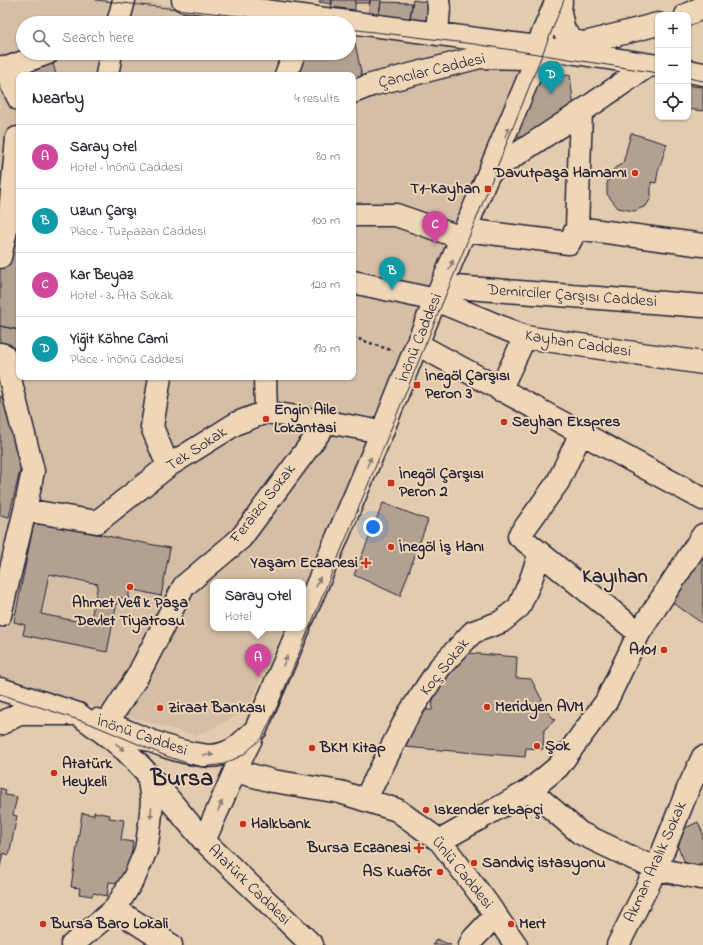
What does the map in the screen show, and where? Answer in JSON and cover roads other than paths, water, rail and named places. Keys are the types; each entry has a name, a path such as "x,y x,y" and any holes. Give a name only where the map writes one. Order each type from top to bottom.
{"street":[{"path":"120,16 124,0"},
{"path":"183,0 256,5 293,16"},
{"path":"437,34 439,8 438,0"},
{"name":"İnönü Caddesi","path":"306,611 490,172 557,0"},
{"path":"561,0 560,13 564,31 572,41 584,43 655,25"},
{"path":"691,13 703,7"},
{"path":"356,25 437,34 537,52 653,65"},
{"name":"Çancılar Caddesi","path":"356,91 371,85 480,57 537,52"},
{"path":"16,94 2,68 27,60"},
{"path":"108,72 110,60"},
{"path":"287,72 291,60"},
{"path":"490,172 653,65"},
{"path":"691,72 703,74"},
{"path":"356,214 396,215 464,234 569,243 577,228 581,112"},
{"path":"0,257 10,212 12,140"},
{"path":"577,228 703,245"},
{"path":"356,280 439,293"},
{"name":"Demirciler Çarşısı Caddesi","path":"439,293 703,306"},
{"name":"Kayhan Caddesi","path":"439,293 525,337 703,363"},
{"path":"500,390 525,337"},
{"path":"417,344 703,499"},
{"path":"0,615 33,471 8,355"},
{"path":"160,380 152,427 168,466"},
{"path":"265,380 266,412 382,432"},
{"name":"Tek Sokak","path":"25,510 97,522 168,466 237,424 266,412"},
{"name":"Feraizci Sokak","path":"107,723 137,677 184,586 241,538 327,422"},
{"path":"581,433 558,482 519,536 638,633"},
{"path":"440,841 530,790 558,767 606,702 638,633 703,536"},
{"name":"Koç Sokak","path":"365,800 408,715 440,667 473,632 501,622 519,607 540,553"},
{"name":"İnönü Caddesi","path":"78,714 107,723 144,738 203,756 214,756 231,751 251,735 256,729 298,631"},
{"name":"Atatürk Caddesi","path":"0,689 78,714 126,751 148,774 204,841 312,945"},
{"path":"0,724 19,714 78,714"},
{"name":"Atatürk Caddesi","path":"204,841 235,771 256,729"},
{"name":"Akman Aralık Sokak","path":"618,945 656,869 688,789 703,758"},
{"name":"Ünlü Caddesi","path":"235,771 273,781 340,792 397,810 440,841 496,915 516,945"},
{"path":"72,945 116,909 135,876 146,850 150,823 152,801 148,774"},
{"path":"530,790 580,833 656,869 703,877"},
{"path":"116,909 171,945"},
{"path":"470,945 473,939 496,915"}],"tram line":[{"path":"96,0 239,16"},
{"path":"0,694 91,724 166,756 203,767 224,764 243,755 262,738 277,707 449,287 564,0"},
{"path":"356,30 474,44 655,73"},
{"path":"691,79 703,81"}],"place":[{"name":"Yiğit Köhne Cami","path":"551,94"},
{"name":"Davutpaşa Hamamı","path":"635,173"},
{"name":"T1-Kayhan","path":"488,189"},
{"name":"Kar Beyaz","path":"435,244"},
{"name":"Uzun Çarşı","path":"392,290"},
{"name":"İnegöl Çarşısı Peron 3","path":"417,385"},
{"name":"Engin Aile Lokantasi","path":"266,419"},
{"name":"Seyhan Ekspres","path":"504,422"},
{"name":"İnegöl Çarşısı Peron 2","path":"391,483"},
{"name":"İnegöl İş Hanı","path":"391,547"},
{"name":"Yaşam Eczanesi","path":"366,563"},
{"name":"Ahmet Vefik Paşa Devlet Tiyatrosu","path":"130,587"},
{"name":"A101","path":"664,650"},
{"name":"Saray Otel","path":"258,677"},
{"name":"Meridyen AVM","path":"487,707"},
{"name":"Ziraat Bankası","path":"160,708"},
{"name":"Şok","path":"537,746"},
{"name":"BKM Kitap","path":"312,748"},
{"name":"Atatürk Heykeli","path":"54,773"},
{"name":"Iskender kebapçi","path":"426,810"},
{"name":"Halkbank","path":"243,824"},
{"name":"Bursa Eczanesi","path":"419,848"},
{"name":"Sandviç istasyonu","path":"474,863"},
{"name":"AS Kuaför","path":"440,872"},
{"name":"Bursa Baro Lokali","path":"43,924"},
{"name":"Mert","path":"511,924"}],"district":[{"name":"Kayıhan","path":"615,577"},
{"name":"Bursa","path":"182,779"}]}
